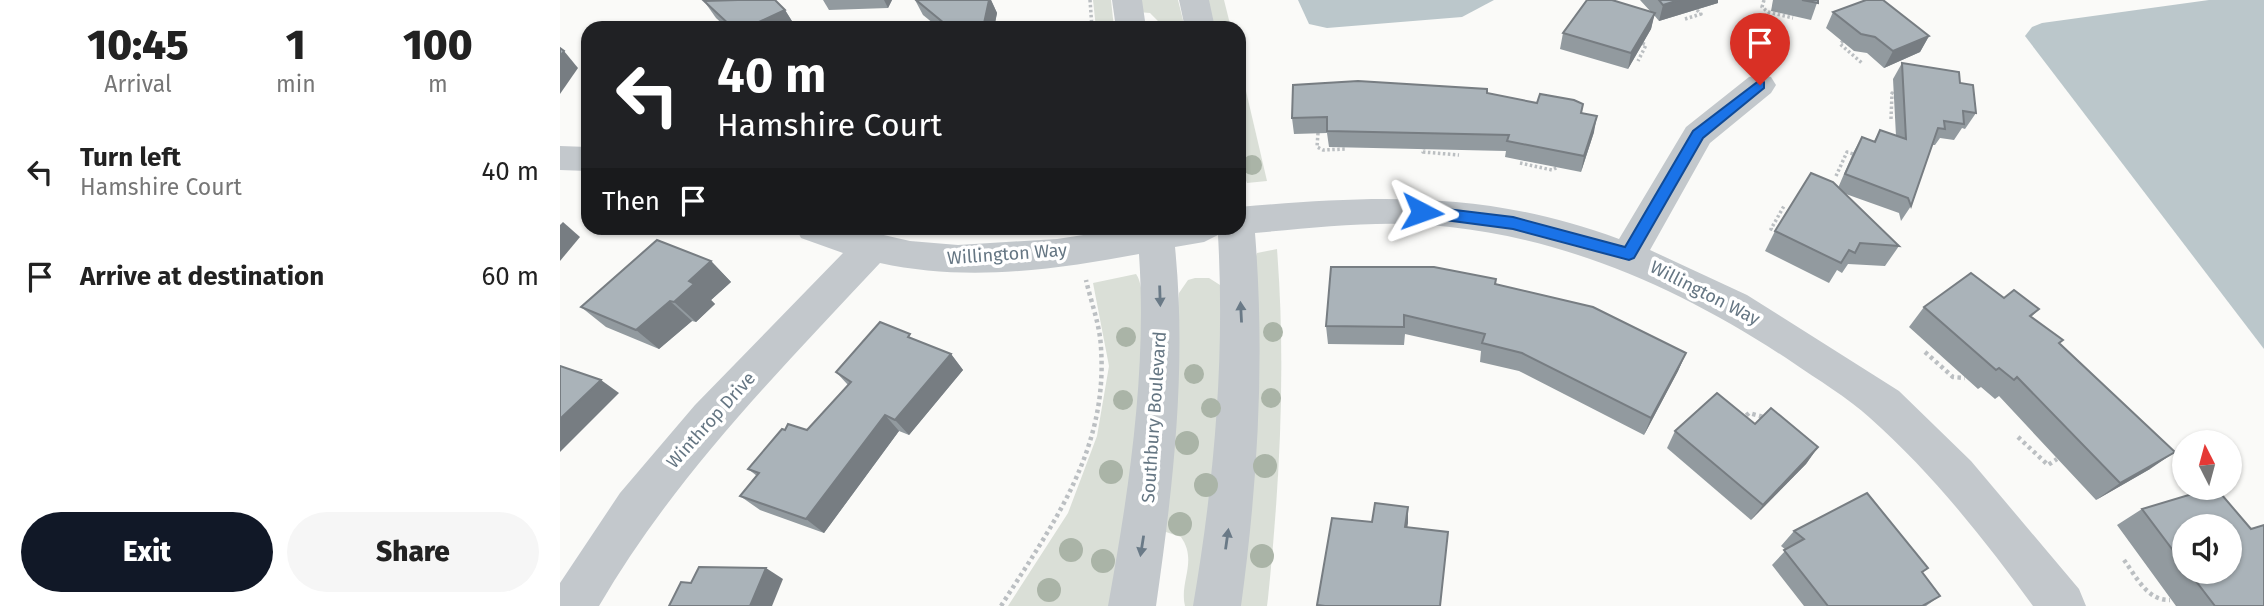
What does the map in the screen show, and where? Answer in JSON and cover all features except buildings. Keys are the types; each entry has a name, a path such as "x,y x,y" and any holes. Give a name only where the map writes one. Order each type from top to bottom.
{"street":[{"path":"1127,0 1130,21"},
{"path":"1194,0 1198,21"},
{"path":"1629,254 1698,135 1760,85"},
{"path":"560,158 581,159"},
{"name":"Willington Way","path":"1246,220 1387,210 1451,213 1513,223 1629,254 1756,317 1884,404 1986,507 2062,606"},
{"name":"Willington Way","path":"832,235 870,250 966,260 1045,255 1141,235"},
{"name":"Southbury Boulevard","path":"1132,606 1151,485 1161,352 1155,235"},
{"path":"1217,606 1239,443 1243,360 1236,235"},
{"name":"Winthrop Drive","path":"573,606 643,498 703,424 870,250"}],"path":[{"path":"1090,0 1092,21"},
{"path":"1764,0 1762,7 1768,12 1793,18"},
{"path":"1685,19 1701,14 1695,8"},
{"path":"1631,39 1646,45 1638,61"},
{"path":"1843,41 1840,44 1843,48 1862,63"},
{"path":"1891,119 1892,93 1902,95"},
{"path":"1318,133 1317,147 1323,150 1347,149"},
{"path":"1424,147 1423,152 1459,155"},
{"path":"1836,176 1847,152 1853,154"},
{"path":"1520,163 1552,170 1558,167"},
{"path":"1777,232 1771,229 1784,206"},
{"path":"1000,606 1067,502 1097,413 1102,375 1101,346 1084,276"},
{"path":"1925,352 1953,377 1962,380 1965,378"},
{"path":"1740,422 1749,413 1762,414 1773,422"},
{"path":"2018,437 2048,465 2057,459"},
{"path":"2124,560 2152,596 2164,601 2170,600"}],"shaded area":[{"path":"1093,0 1111,0 1113,21 1095,21"},
{"path":"1136,0 1178,0 1183,21 1158,21 1150,13 1138,12"},
{"path":"1205,0 1224,0 1229,21 1210,21"},
{"path":"1298,0 1494,0 1462,17 1327,28 1309,24"},
{"path":"2209,0 2264,0 2264,349 2025,36 2032,27 2042,23"},
{"path":"1246,91 1267,181 1247,183 1246,180"},
{"path":"1277,249 1281,336 1280,424 1268,598 1267,606 1236,606 1254,263 1257,253"},
{"path":"1136,274 1142,295 1141,379 1113,606 1008,606 1068,513 1097,436 1109,366 1093,283"},
{"path":"1209,278 1220,285 1224,360 1198,606 1185,606 1184,588 1188,563 1186,546 1181,537 1163,531 1179,293 1188,280"}],"route":[{"path":"1422,212 1451,213 1513,223 1629,254 1698,135 1760,85"}]}
